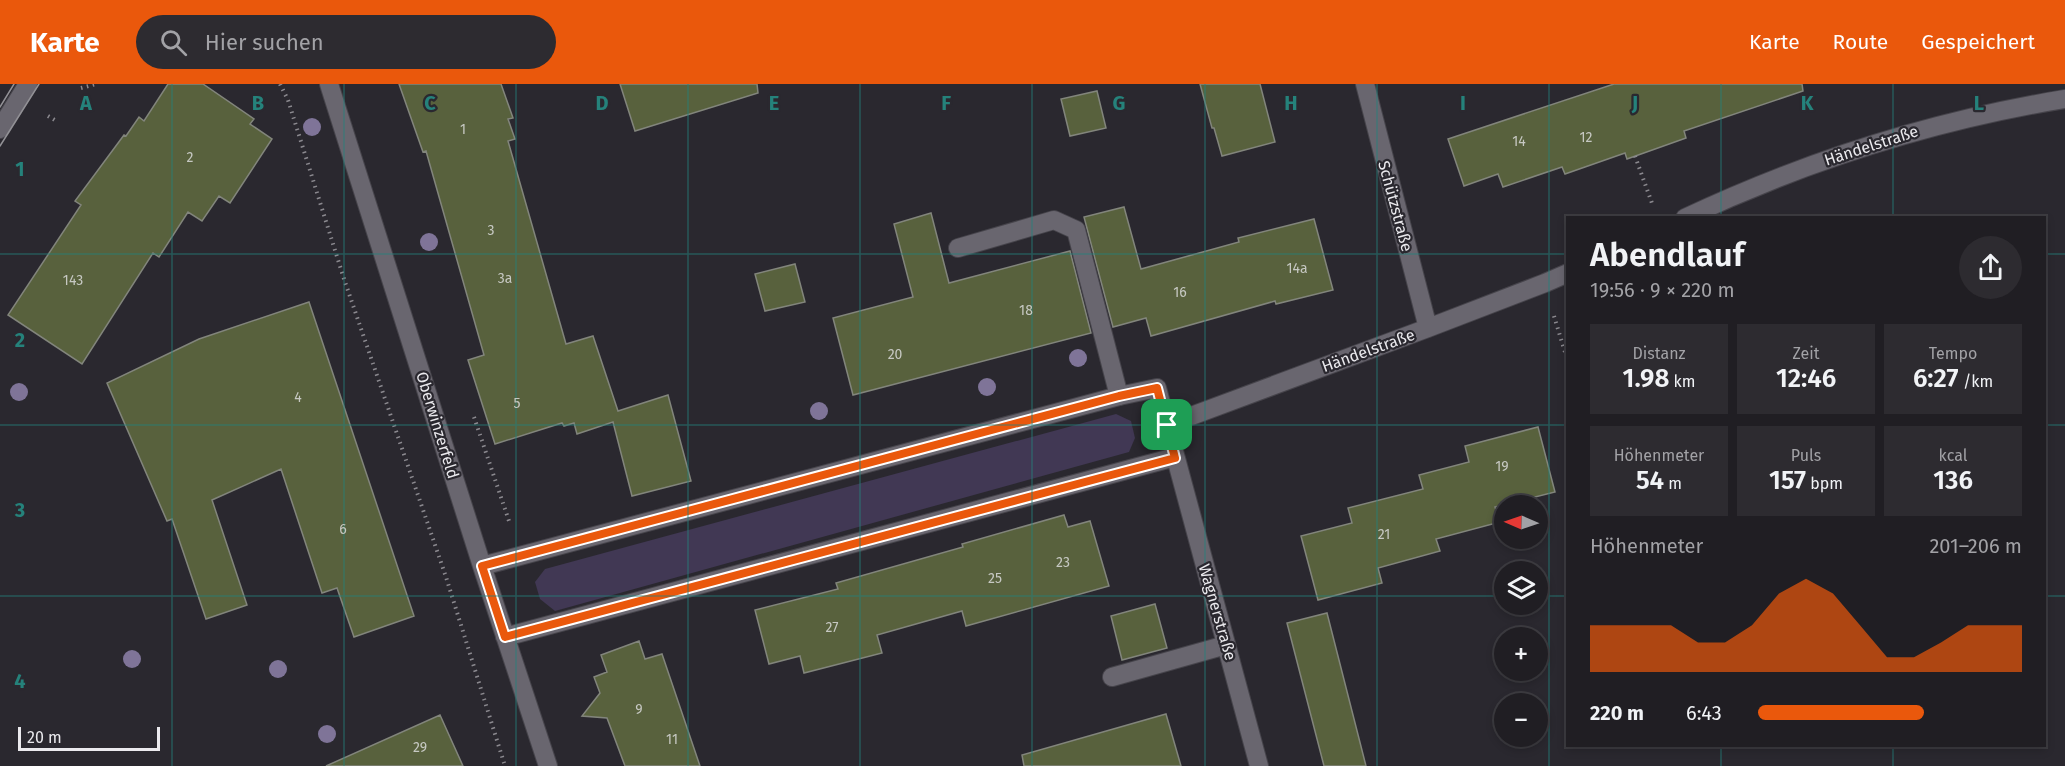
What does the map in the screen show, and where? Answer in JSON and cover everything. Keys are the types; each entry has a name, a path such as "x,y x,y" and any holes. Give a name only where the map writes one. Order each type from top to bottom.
{"street":[{"path":"0,129 28,84"},
{"name":"Oberwinzerfeld","path":"329,84 548,766"},
{"name":"Schützstraße","path":"1365,84 1428,328"},
{"name":"Händelstraße","path":"1689,216 1774,177 1847,152 1928,127 2010,108 2065,99"},
{"path":"958,248 1054,220 1076,230 1119,396"},
{"name":"Händelstraße","path":"1167,425 1566,274"},
{"path":"482,566 1119,396 1157,388 1175,458 505,637"},
{"name":"Wagnerstraße","path":"1175,458 1259,766"},
{"path":"1112,677 1226,645"}],"path":[{"path":"81,88 96,84"},
{"path":"280,84 288,100 344,279 446,577 505,766"},
{"path":"1635,156 1653,207"},
{"path":"1545,283 1566,355"}],"shaded area":[{"path":"1116,414 1131,421 1135,438 1129,452 555,611 540,599 535,582 545,569"}],"building":[{"path":"168,84 203,84 254,119 250,124 272,139 230,203 219,196 202,221 188,212 159,257 153,253 82,364 8,315 81,205 75,201 139,117 144,121"},
{"path":"399,84 501,84 513,118 508,119 515,139 508,141 566,344 593,336 618,411 668,395 691,481 632,496 613,422 577,434 574,423 564,426 562,423 495,444 468,360 484,355 426,151 423,152"},
{"path":"620,84 757,84 758,93 635,131"},
{"path":"1200,84 1260,84 1275,142 1222,156"},
{"path":"1614,84 1802,84 1803,91 1684,131 1686,138 1627,159 1625,153 1565,174 1562,167 1503,187 1498,174 1464,186 1448,139"},
{"path":"1097,91 1106,128 1070,136 1061,99"},
{"path":"1124,207 1141,269 1239,242 1238,238 1314,219 1333,290 1276,304 1275,301 1151,336 1146,318 1113,327 1084,217"},
{"path":"931,213 949,283 1070,251 1091,333 853,395 833,318 913,297 894,224"},
{"path":"795,264 805,302 765,311 755,274"},
{"path":"309,302 414,616 354,637 337,588 322,593 281,469 212,500 247,605 206,619 172,519 167,521 107,383 199,339"},
{"path":"1538,427 1555,492 1543,495 1494,495 1494,524 1436,539 1440,551 1378,568 1382,583 1318,600 1301,536 1352,523 1348,508 1423,489 1419,475 1469,462 1465,446"},
{"path":"1064,515 1068,527 1090,521 1109,586 966,626 962,611 877,635 882,653 804,673 800,656 769,664 755,610 838,589 836,583"},
{"path":"1155,604 1167,648 1122,660 1111,616"},
{"path":"1327,613 1366,766 1324,766 1287,623"},
{"path":"639,641 645,659 662,654 700,766 625,766 607,718 582,716 600,693 594,677 607,672 601,655"},
{"path":"1166,714 1181,766 1024,766 1022,755"},
{"path":"440,715 463,766 326,766"}],"tram line":[{"path":"0,107 14,84"},
{"path":"0,146 39,84"}],"route":[{"path":"1157,388 1167,425 1175,458 505,637 482,566 1119,396 1157,388"}]}
